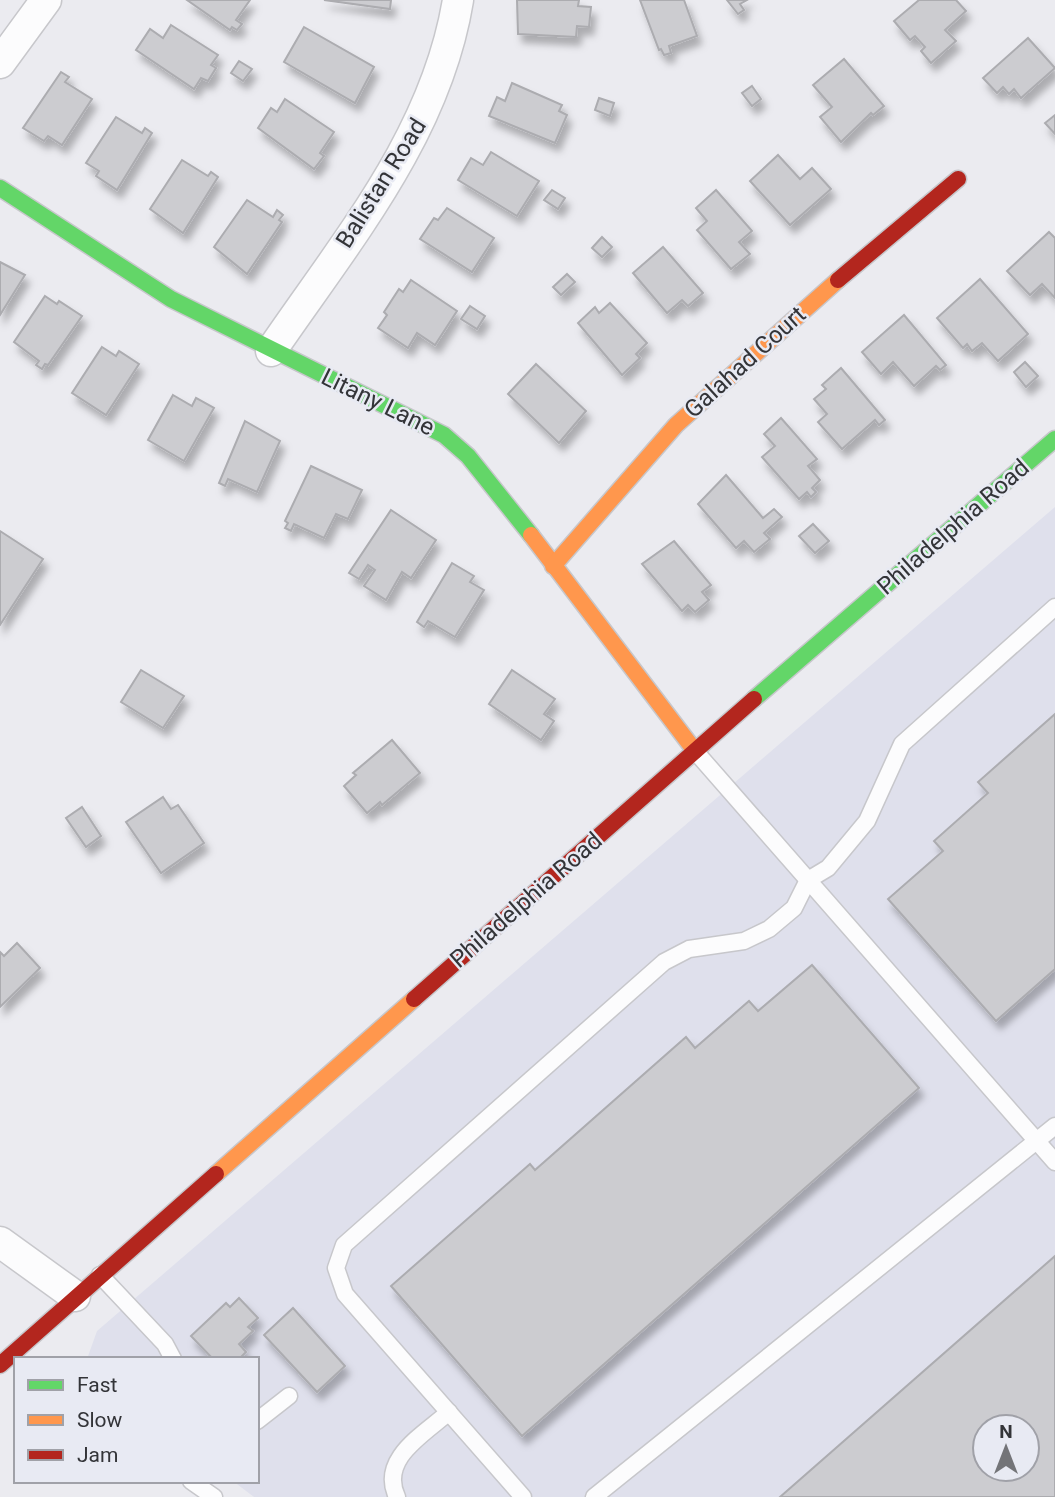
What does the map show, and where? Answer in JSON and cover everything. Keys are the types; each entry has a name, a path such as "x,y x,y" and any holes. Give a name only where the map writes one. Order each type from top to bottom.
{"street":[{"path":"0,64 46,0"},
{"name":"Balistan Road","path":"271,351 390,178 411,141 442,68 458,0"},
{"name":"Galahad Court","path":"553,566 676,425 784,325 958,179"},
{"name":"Litany Lane","path":"0,188 171,299 271,351 367,394 444,435 468,456 501,495 695,751"},
{"name":"Philadelphia Road","path":"6,1358 695,751 1055,439"},
{"path":"0,1242 75,1297"}],"lane":[{"path":"523,1497 345,1294 337,1268 344,1245 664,962 689,949 744,941 769,929 794,908 808,880 828,868 867,821 902,744 1055,607"},
{"path":"695,751 1055,1162"},
{"path":"594,1497 1055,1126"},
{"path":"100,1275 165,1344 172,1357"},
{"path":"259,1419 289,1395"},
{"path":"397,1497 391,1473 396,1459 449,1412"},
{"path":"194,1483 214,1497"}],"shaded area":[{"path":"1055,507 1055,1497 254,1497 236,1483 259,1483 259,1357 88,1357 97,1331"}],"building":[{"path":"187,0 250,0 236,20 242,24 237,30 232,27 230,30"},
{"path":"324,0 391,0 390,9"},
{"path":"517,0 579,0 578,6 591,7 589,27 577,26 576,37 518,34"},
{"path":"640,0 684,0 697,36 669,46 671,53 664,55 661,49 659,50"},
{"path":"727,0 747,0 740,4 744,10 738,14"},
{"path":"919,0 956,0 966,11 945,30 956,41 931,63 921,51 925,47 915,36 910,40 894,21"},
{"path":"171,25 218,55 211,65 216,68 208,81 201,78 194,89 136,50 150,29 163,38"},
{"path":"304,27 374,67 355,103 284,62"},
{"path":"1028,38 1055,68 1021,98 1014,89 1009,94 1003,87 997,93 983,78"},
{"path":"844,59 884,106 873,115 871,113 841,142 820,117 832,107 813,85"},
{"path":"239,61 252,69 243,81 231,73"},
{"path":"61,72 69,77 65,82 92,99 62,145 48,136 44,141 23,128"},
{"path":"512,83 562,105 559,111 567,115 555,143 489,116 497,97 505,101"},
{"path":"752,86 761,99 752,106 742,93"},
{"path":"599,98 614,103 610,116 595,110"},
{"path":"285,99 334,132 320,153 324,156 314,169 258,128 271,108 277,112"},
{"path":"1055,115 1055,134 1045,123"},
{"path":"116,117 142,133 145,128 152,133 117,190 96,176 99,171 86,163"},
{"path":"491,152 539,181 517,216 458,180 471,158 483,165"},
{"path":"778,155 800,179 812,168 831,189 790,225 750,181"},
{"path":"182,160 208,176 211,172 218,177 183,233 150,209"},
{"path":"552,190 565,198 558,209 544,200"},
{"path":"716,190 752,231 739,242 750,254 731,269 697,230 707,221 696,208"},
{"path":"247,200 273,217 277,210 283,215 279,220 282,222 247,274 214,247"},
{"path":"447,208 494,238 472,272 420,239 434,218 438,220"},
{"path":"1049,232 1055,238 1055,298 1042,284 1030,295 1007,271"},
{"path":"602,237 612,247 602,257 592,248"},
{"path":"663,247 703,293 688,306 682,300 667,313 633,273"},
{"path":"0,262 25,275 0,315"},
{"path":"567,274 575,282 561,295 553,287"},
{"path":"980,279 1028,334 998,361 982,343 972,351 967,344 963,348 937,318"},
{"path":"411,280 457,311 435,345 417,333 408,348 378,328 387,315 384,312 399,289 403,292"},
{"path":"45,296 57,304 59,301 82,316 48,365 45,364 42,369 36,365 39,361 14,342"},
{"path":"610,303 647,343 636,354 640,358 622,375 578,323 595,307 599,313"},
{"path":"470,306 485,316 477,329 461,319"},
{"path":"904,315 946,365 940,370 936,366 914,386 893,362 881,374 862,352"},
{"path":"102,347 116,356 119,351 139,364 106,415 72,393"},
{"path":"1025,362 1038,376 1026,387 1014,372"},
{"path":"536,364 586,411 559,443 508,394"},
{"path":"841,368 885,420 879,425 875,420 842,449 818,422 827,414 814,399 826,389 822,385"},
{"path":"173,395 192,406 196,398 214,408 184,461 148,440"},
{"path":"781,418 817,459 808,466 820,480 812,488 816,492 811,497 807,492 799,499 762,457 775,446 764,434"},
{"path":"245,421 280,441 257,492 228,479 225,486 219,483"},
{"path":"311,466 362,490 348,519 336,514 324,538 294,524 291,531 285,528 288,523 285,521"},
{"path":"726,475 763,518 774,509 782,517 764,533 770,539 754,552 744,541 736,548 698,504"},
{"path":"391,510 436,540 411,578 402,572 386,600 364,586 375,570 368,565 359,579 349,573"},
{"path":"813,524 829,541 815,553 799,536"},
{"path":"0,531 43,559 0,625"},
{"path":"674,541 711,585 702,592 709,600 695,612 688,605 682,611 642,564"},
{"path":"452,563 474,576 470,582 484,590 455,637 428,621 424,627 417,622"},
{"path":"141,670 184,696 163,728 121,702"},
{"path":"512,670 555,699 544,714 554,721 541,740 489,704"},
{"path":"1055,714 1055,969 996,1021 888,899 943,851 934,841 988,793 978,782"},
{"path":"392,740 420,773 382,805 380,802 367,813 344,786 356,775 353,773"},
{"path":"163,797 171,809 178,805 204,843 161,873 126,822"},
{"path":"82,807 101,836 86,847 66,818"},
{"path":"17,943 40,968 0,1007 0,952 4,956"},
{"path":"812,965 919,1088 522,1436 391,1286 530,1164 535,1170 686,1037 695,1048 749,1001 758,1011"},
{"path":"1055,1256 1055,1497 780,1497"},
{"path":"239,1298 258,1318 248,1327 253,1331 239,1344 246,1352 241,1357 211,1357 191,1336 226,1303 230,1307"},
{"path":"293,1308 345,1366 317,1392 264,1335"}],"traffic: fast":[{"path":"0,188 171,299 444,435 468,456 531,535"},
{"path":"754,699 1055,439"}],"traffic: slow":[{"path":"553,566 676,425 838,280"},
{"path":"531,535 695,751"},
{"path":"216,1174 414,999"}],"traffic: jam":[{"path":"838,280 958,179"},
{"path":"414,999 754,699"},
{"path":"0,1365 216,1174"}]}
